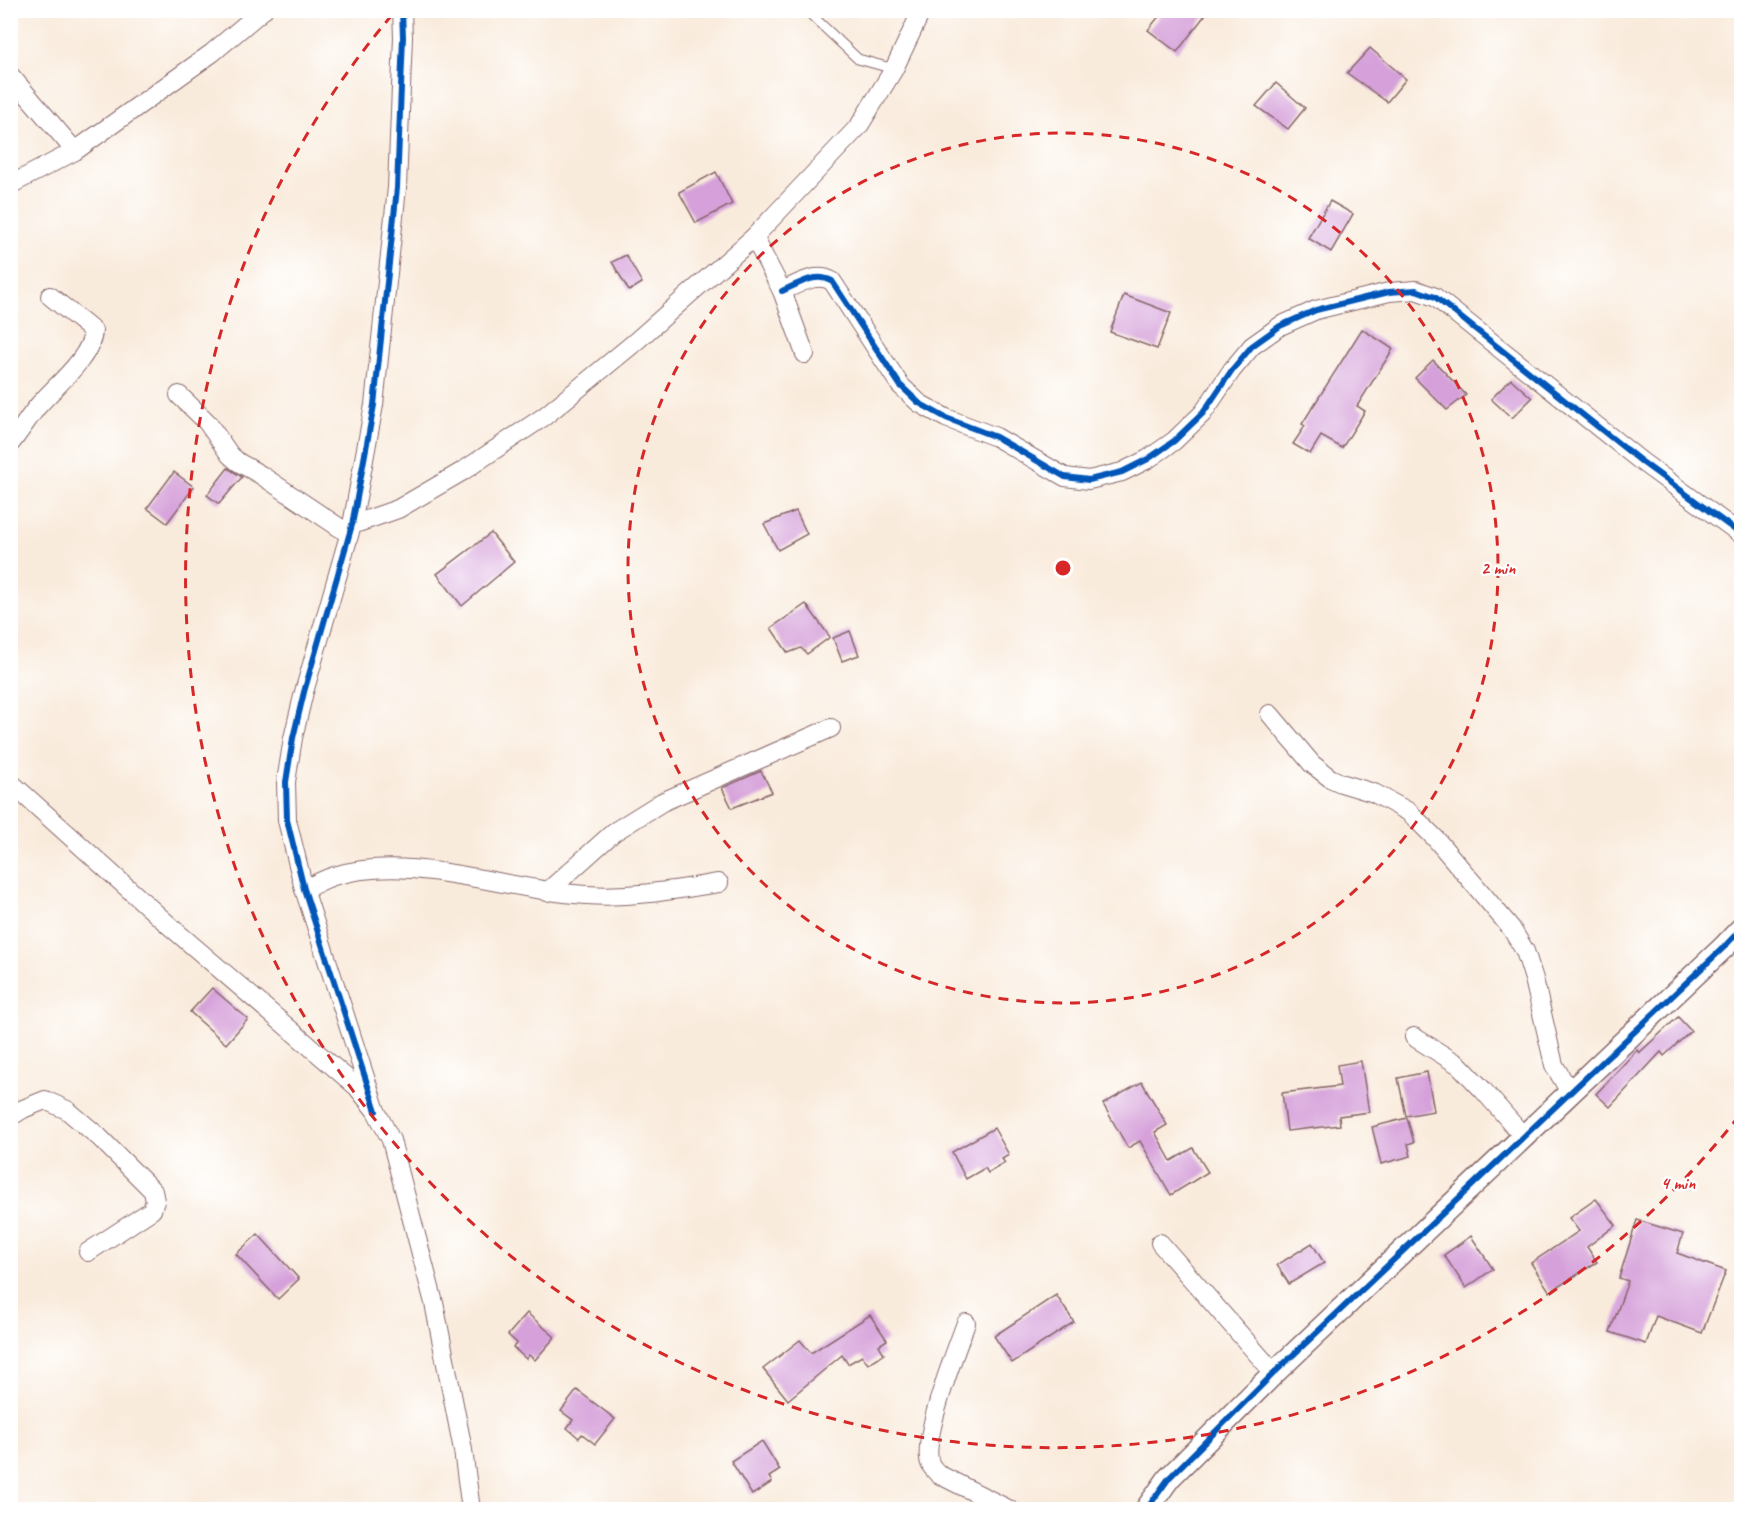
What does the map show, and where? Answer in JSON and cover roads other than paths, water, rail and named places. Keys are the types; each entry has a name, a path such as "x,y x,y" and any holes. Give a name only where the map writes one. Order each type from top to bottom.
{"street":[{"path":"10,184 75,151 212,53 263,10"},
{"path":"376,1112 304,889 287,820 286,782 304,692 350,529 374,405 397,188 402,10"},
{"path":"350,529 398,509 463,471 545,416 634,343 754,237 858,126 894,69 922,10"},
{"path":"10,75 75,151"},
{"path":"754,237 782,291 805,354"},
{"path":"782,291 815,276 832,281 900,385 919,403 946,418 996,437 1065,477 1089,480 1122,472 1148,459 1174,441 1203,414 1232,370 1252,346 1281,326 1316,310 1389,292 1416,290 1435,297 1642,462 1742,535"},
{"path":"10,444 37,407 71,371 93,342 93,331 50,296"},
{"path":"179,395 207,422 238,462 350,529"},
{"path":"1270,714 1312,764 1330,778 1374,793 1409,812 1435,837 1511,928 1525,951 1534,979 1554,1065 1571,1094"},
{"path":"547,892 614,832 662,802 831,728"},
{"path":"10,782 172,928 357,1087 376,1112 391,1140 434,1303 463,1450 471,1509"},
{"path":"304,889 331,876 354,871 402,868 494,881 547,892 631,896 719,883"},
{"path":"1146,1509 1169,1478 1274,1373 1571,1094 1742,928"},
{"path":"1414,1038 1459,1065 1484,1089 1524,1137"},
{"path":"10,1117 45,1100 67,1110 99,1137 153,1191 155,1201 152,1210 88,1251"},
{"path":"1160,1243 1274,1373"},
{"path":"966,1323 940,1396 928,1448 930,1464 938,1474 1010,1509"}],"lane":[{"path":"806,10 858,59 894,69"}]}
